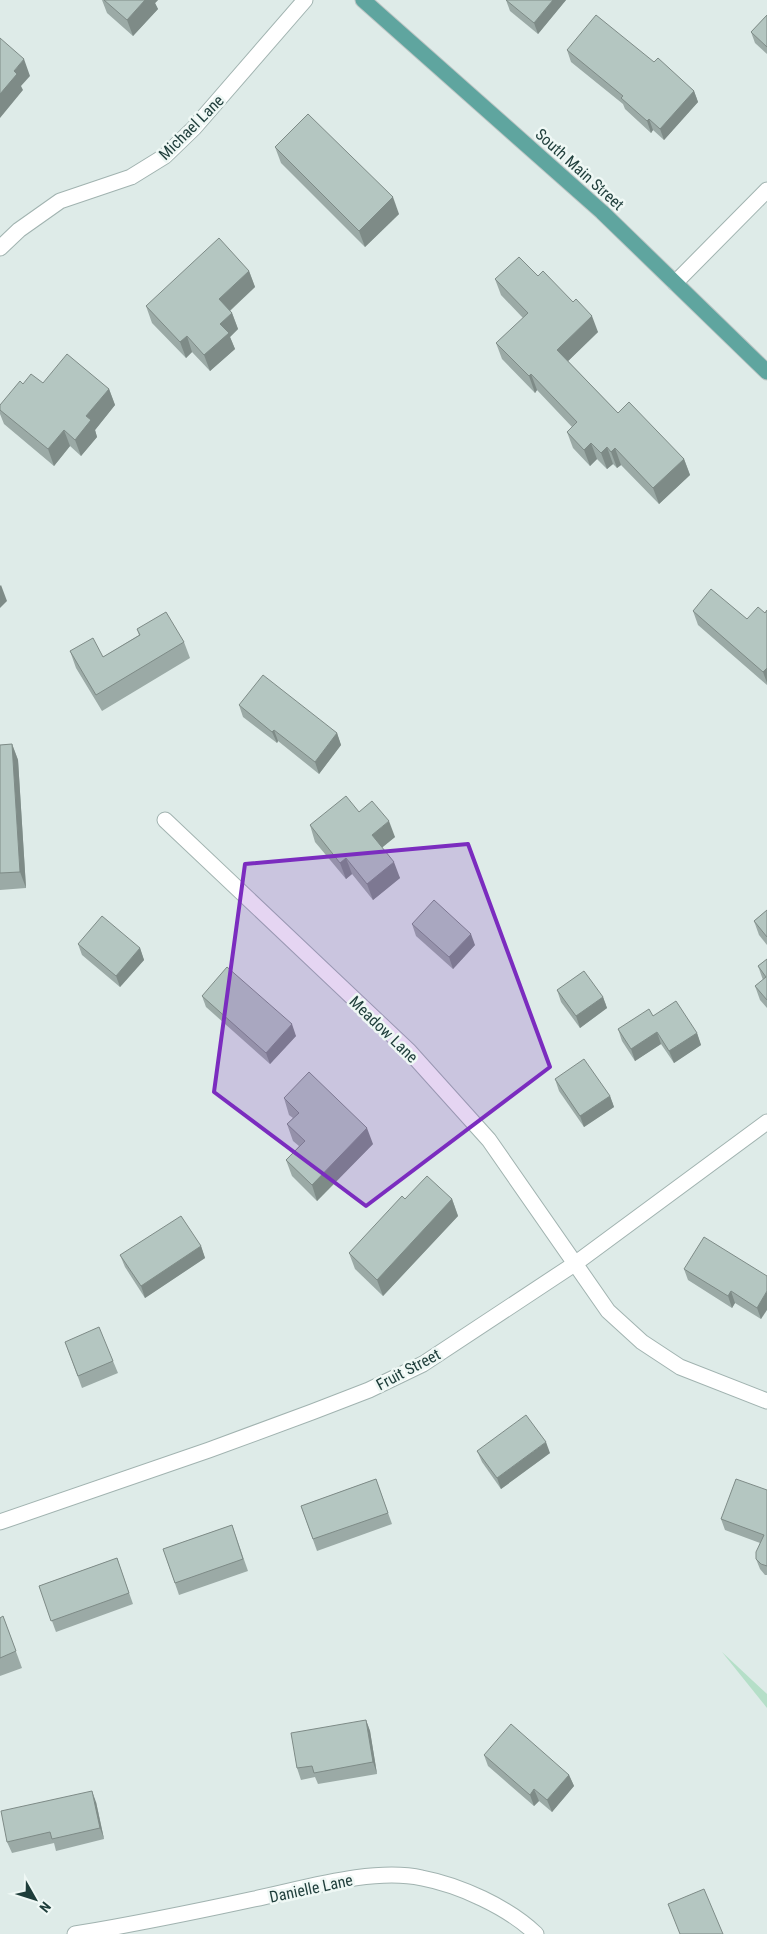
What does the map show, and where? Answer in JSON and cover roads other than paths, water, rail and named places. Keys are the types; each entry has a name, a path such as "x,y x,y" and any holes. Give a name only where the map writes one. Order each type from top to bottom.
{"main road":[{"name":"South Main Street","path":"363,0 602,212 767,372"}],"street":[{"name":"Michael Lane","path":"0,248 19,230 60,201 132,177 165,156 194,128 305,0"},
{"path":"675,283 767,190"},
{"name":"Meadow Lane","path":"165,820 409,1051 489,1140 608,1310 642,1342 680,1367 767,1402"},
{"name":"Fruit Street","path":"0,1522 209,1450 369,1390 423,1364 576,1263 767,1122"},
{"name":"Danielle Lane","path":"75,1934 163,1919 371,1875 421,1877 464,1892 502,1908 536,1934"}]}
